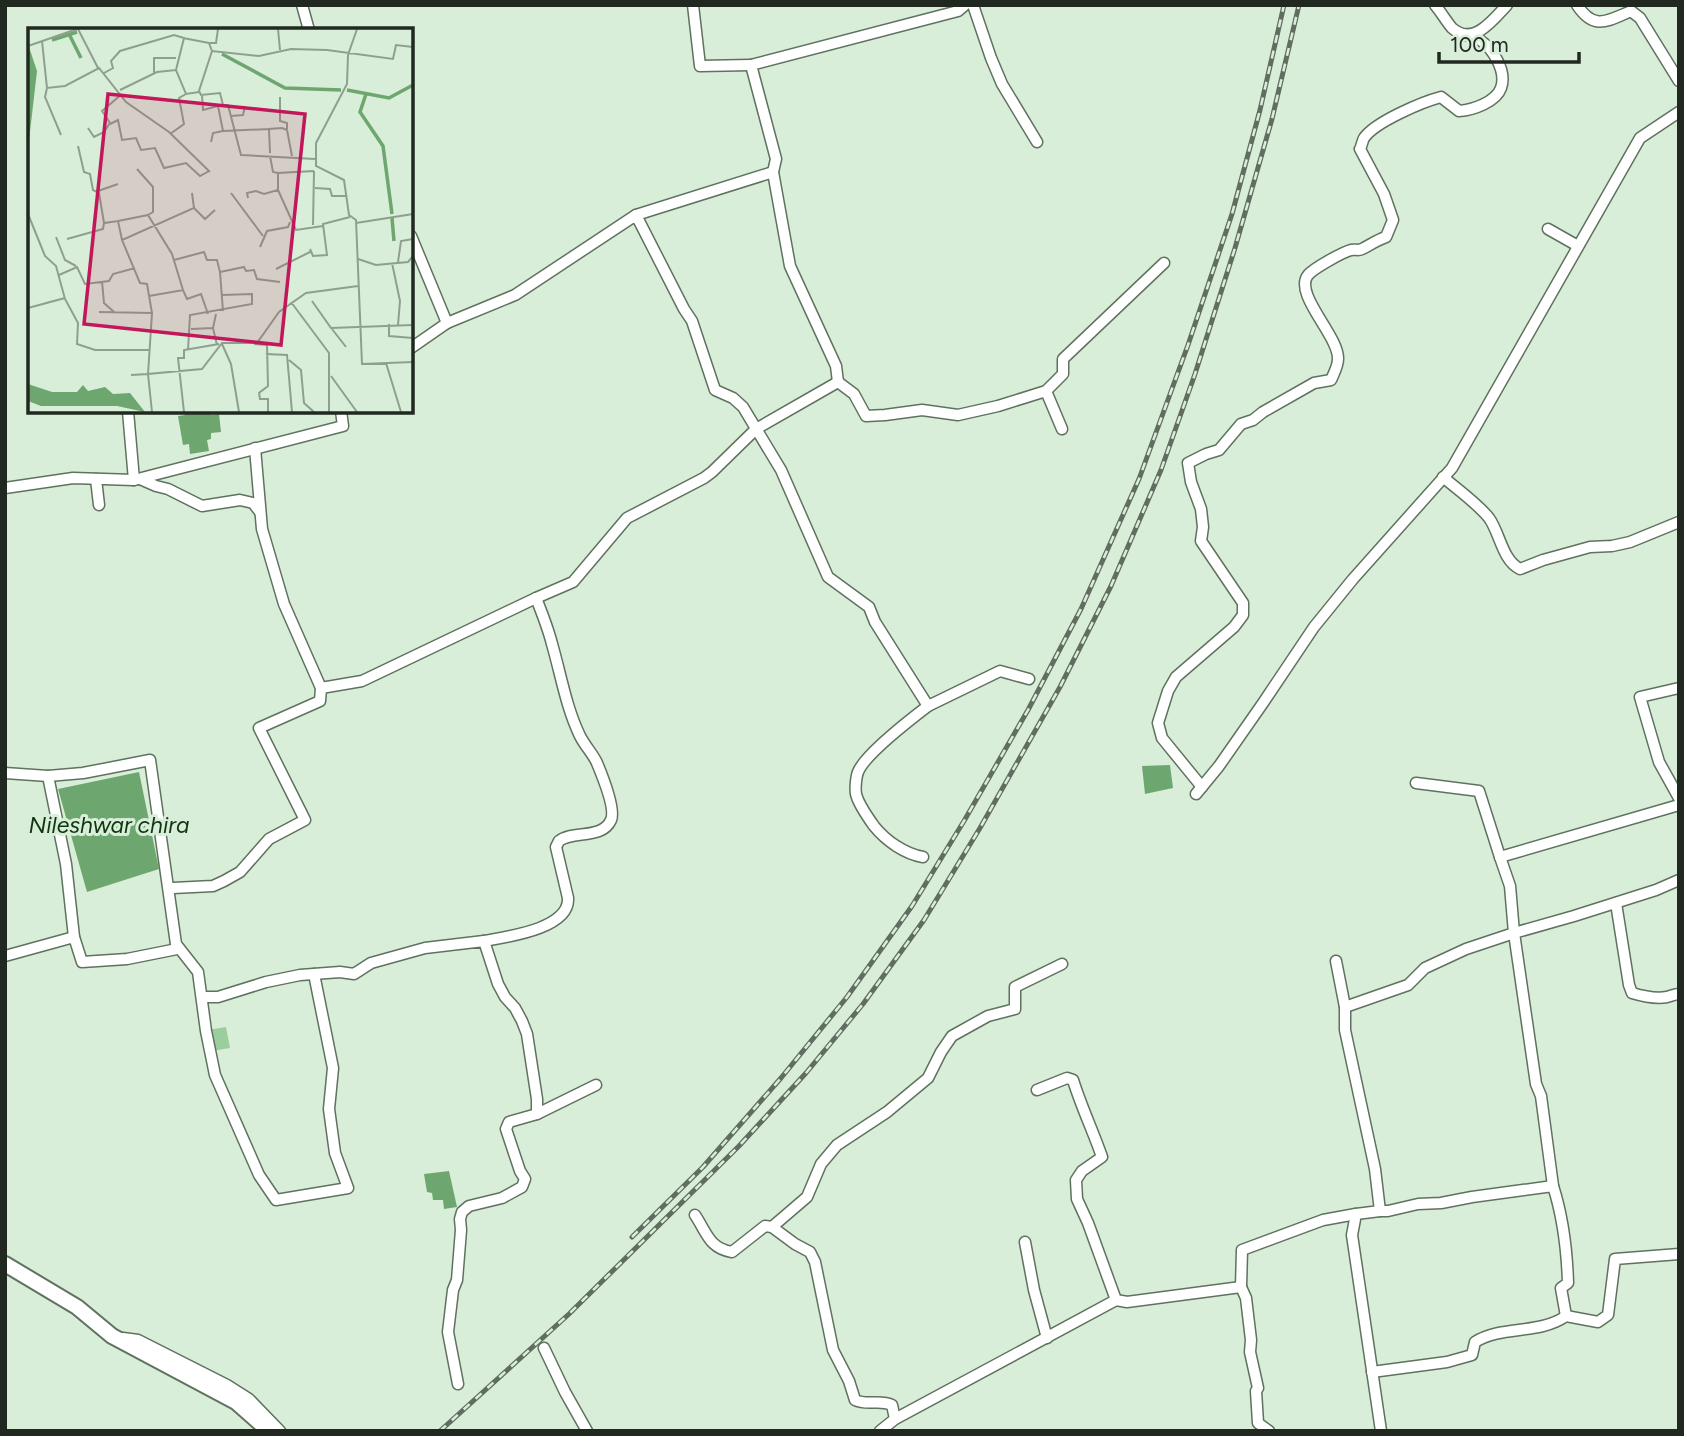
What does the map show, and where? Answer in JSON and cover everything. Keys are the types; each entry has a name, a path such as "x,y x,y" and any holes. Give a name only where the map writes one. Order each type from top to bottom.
{"main road":[{"path":"5,1264 77,1307 112,1336 236,1402 269,1431"}],"street":[{"path":"302,5 308,28"},
{"path":"693,5 700,66 751,65 958,10 965,5"},
{"path":"973,5 998,75 1037,142"},
{"path":"1435,5 1453,28 1464,35 1478,38 1487,47 1502,74 1501,89 1490,101 1468,110 1459,111 1441,97 1429,100 1390,119 1364,138 1360,149 1384,194 1393,220 1386,237 1360,250 1349,250 1308,275 1305,283 1308,299 1339,356 1331,380 1314,383 1253,420 1241,424 1219,450 1188,463 1191,482 1201,509 1201,541 1243,603 1243,615 1234,627 1176,677 1168,691 1158,723 1162,738 1199,790 1219,766 1314,627 1452,468 1640,138 1679,112"},
{"path":"1464,35 1482,30 1507,5"},
{"path":"1577,5 1590,21 1598,23 1631,11 1640,18 1679,81"},
{"path":"751,65 776,159 773,172 790,266 836,366 838,382 854,394 866,416 922,410 958,415 999,406 1046,391 1063,374 1063,359 1164,263"},
{"path":"413,347 447,323 515,295 636,215 773,172"},
{"path":"636,215 692,321 715,390 733,398 743,407 781,470 828,577 869,607 875,622 928,706"},
{"path":"1548,229 1578,246"},
{"path":"413,241 447,323"},
{"path":"321,688 362,681 573,582 627,518 712,472 756,429 838,382"},
{"path":"1046,391 1062,429"},
{"path":"128,413 137,479"},
{"path":"5,488 73,478 137,479 343,426 341,413"},
{"path":"169,890 213,886 224,881 240,872 269,839 305,820 259,728 320,701 321,688 284,604 262,529 255,448"},
{"path":"1443,477 1489,519 1501,544 1515,566 1520,569 1590,547 1630,542 1679,522"},
{"path":"96,479 99,505"},
{"path":"137,479 181,494 202,506 240,500 253,503 260,512"},
{"path":"202,997 218,997 299,975 340,972 354,974 371,962 425,947 519,935 548,925 566,910 569,903 556,847 568,836 587,835 602,829 610,823 613,812 597,762 572,719 552,642 536,598"},
{"path":"923,857 912,855 882,836 868,818 856,793 857,773 887,740 928,706 1000,671 1030,679"},
{"path":"1679,688 1640,697 1659,762 1679,797"},
{"path":"5,773 48,776 83,773 150,760 177,949 127,959 82,962 74,937 66,864 48,776"},
{"path":"1416,783 1479,791 1510,886 1514,933 1536,1084 1541,1096 1567,1267 1568,1283 1561,1289 1566,1316"},
{"path":"1500,857 1679,805"},
{"path":"1345,1007 1408,985 1425,968 1466,949 1616,903 1679,880"},
{"path":"1616,903 1632,993 1666,997 1679,994"},
{"path":"5,956 74,937"},
{"path":"484,941 498,984 522,1021 527,1034 537,1114"},
{"path":"176,944 198,972 215,1075 259,1175 276,1200 348,1188 335,1153 329,1109 332,1068 314,974"},
{"path":"1336,961 1345,1007 1345,1030 1375,1169 1380,1211"},
{"path":"772,1227 807,1197 821,1164 837,1144 887,1112 928,1078 952,1036 988,1016 1015,1009 1015,988 1062,964"},
{"path":"1037,1090 1067,1078 1073,1080 1102,1157 1082,1171 1076,1180 1077,1199 1116,1300"},
{"path":"458,1384 449,1332 453,1290 457,1280 462,1212 469,1206 502,1198 522,1187 524,1179 506,1129 509,1122 537,1114 596,1085"},
{"path":"1269,1431 1258,1423 1258,1388 1250,1352 1246,1298 1241,1287 1242,1250 1323,1220 1553,1186"},
{"path":"1356,1214 1352,1235 1381,1431"},
{"path":"695,1215 712,1244 721,1250 732,1252 765,1226 772,1227 810,1252 815,1262 833,1350 849,1381 855,1400 863,1404 886,1402 892,1405 895,1419"},
{"path":"1025,1242 1047,1338"},
{"path":"1372,1372 1447,1362 1472,1355 1475,1342 1483,1337 1531,1328 1558,1321 1566,1316 1598,1322 1608,1315 1615,1259 1679,1254"},
{"path":"880,1431 895,1419 1116,1300 1128,1302 1241,1287"},
{"path":"112,1336 138,1340 227,1385 250,1399 280,1431"},
{"path":"544,1348 587,1431"}],"shaded area":[{"path":"226,1027 230,1048 206,1052 202,1031"}],"water":[{"path":"219,414 221,432 211,433 211,439 207,440 209,451 190,454 189,444 183,445 178,416"},
{"path":"1170,765 1173,788 1145,794 1142,766"},
{"name":"Nileshwar chira","path":"139,772 159,869 87,892 58,789"},
{"path":"449,1171 457,1207 444,1209 443,1200 433,1200 432,1193 427,1192 424,1174"}],"railway":[{"path":"632,1237 703,1167 847,997 912,906 1028,710 1081,609 1139,479 1188,345 1232,214 1284,5"},
{"path":"440,1431 569,1314 739,1146 806,1073 863,1004 924,920 980,828 1060,687 1111,586 1161,470 1235,248 1272,119 1299,5"}]}
